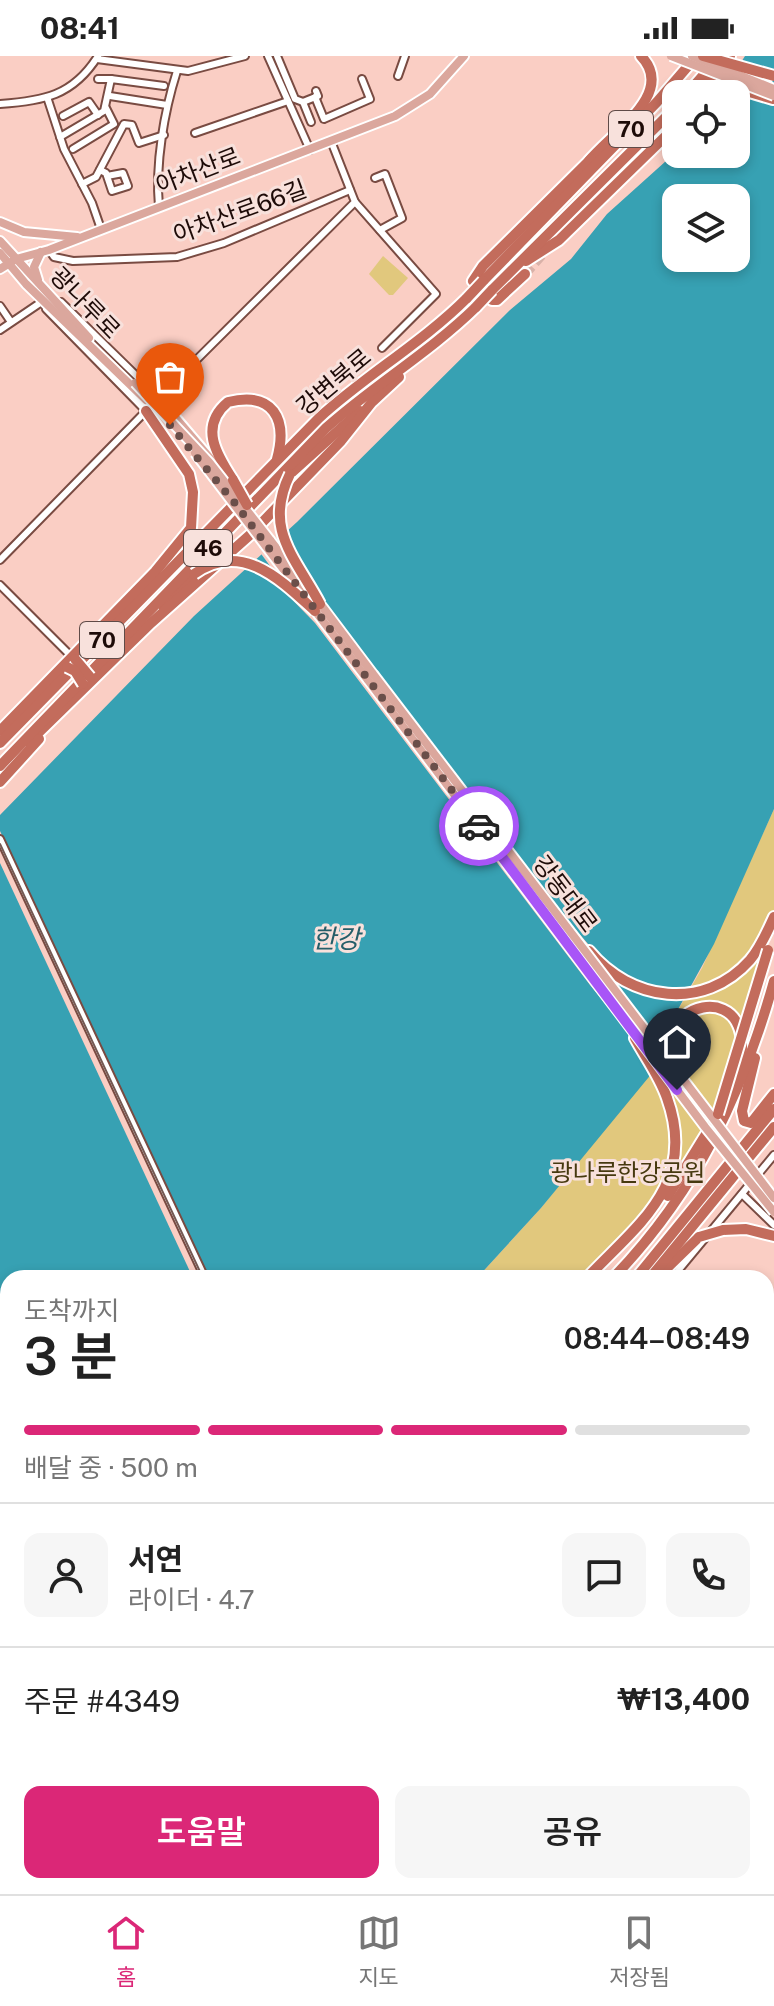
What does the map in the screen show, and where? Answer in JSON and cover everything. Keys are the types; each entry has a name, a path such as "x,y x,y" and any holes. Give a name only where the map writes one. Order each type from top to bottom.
{"highway":[{"path":"525,274 497,300 492,300 473,281 483,266 650,96 655,80 650,65 641,56"},
{"name":"강변북로","path":"0,743 343,395 423,338 467,298 564,199 694,56"},
{"path":"703,56 774,76"},
{"path":"699,80 720,56"},
{"path":"710,80 730,56"},
{"path":"750,92 774,98"},
{"name":"강변북로","path":"0,766 326,428 363,396 431,348 662,123"},
{"path":"564,230 660,125"},
{"name":"46","path":"511,271 559,240 662,137"},
{"path":"564,199 591,159"},
{"path":"317,608 281,532 279,506 290,474 431,348"},
{"path":"240,502 212,443 212,420 228,402 253,399 270,407 281,428 276,461"},
{"path":"0,782 88,683 251,534 341,441 372,402"},
{"path":"0,731 155,572 191,528 193,492 180,456 146,411"},
{"path":"155,572 203,537"},
{"path":"113,660 194,574 221,562 250,562 269,571 317,608"},
{"path":"74,655 88,683"},
{"path":"63,668 75,671 88,683"},
{"path":"0,766 68,706"},
{"path":"556,914 608,971 638,989 665,995 697,992 726,980 747,963 770,934"},
{"path":"601,1270 668,1196 718,1114 768,950 774,917"},
{"path":"773,987 742,1111 744,1121 751,1123 757,1118 774,1094"},
{"path":"681,1079 672,1049 673,1034 683,1016 693,1010 714,1006 728,1012 738,1024 743,1049 738,1088"},
{"path":"631,1029 663,1088 675,1132 671,1177 664,1194 648,1215"},
{"path":"620,1270 700,1169 760,1032"},
{"path":"643,1270 774,1109"},
{"path":"657,1270 774,1127"},
{"path":"595,1270 668,1196"},
{"path":"614,1270 657,1227"},
{"path":"665,1260 691,1239 723,1230 774,1228"},
{"path":"666,1270 699,1237"}],"main road":[{"name":"아차산로","path":"9,263 310,150 413,106 440,86 464,56"},
{"path":"671,56 774,98"},
{"path":"694,56 774,89"},
{"path":"0,222 24,232 82,237"},
{"name":"광나루로","path":"0,241 9,263 174,423 240,502"},
{"path":"42,292 34,267 45,251"},
{"name":"광나루로","path":"0,253 26,284 42,292"},
{"path":"158,397 233,483"},
{"name":"강동대로","path":"240,502 317,608 681,1079 773,1210"},
{"name":"강동대로","path":"240,502 631,1029 734,1157 774,1198"}],"street":[{"path":"0,104 48,100 64,90 97,57 177,71 207,68 245,56"},
{"path":"268,56 310,150"},
{"path":"277,56 295,99 303,102 311,122"},
{"path":"398,76 405,56"},
{"path":"159,207 158,186 167,105 177,71"},
{"path":"98,79 164,86"},
{"path":"60,137 106,108 111,79"},
{"path":"303,102 316,94 324,119 370,99 362,79"},
{"path":"110,96 167,105"},
{"path":"48,100 60,137 101,229"},
{"path":"195,133 288,101"},
{"path":"63,116 89,102 98,115"},
{"path":"73,149 114,124 106,108"},
{"path":"82,184 92,181 100,170 124,124 132,125 139,143 164,135"},
{"path":"331,141 355,202 436,294 382,348"},
{"path":"100,170 107,176"},
{"path":"375,178 385,174 402,218 380,230"},
{"path":"380,191 391,188"},
{"name":"아차산로66길","path":"45,251 54,257 73,261 177,257 224,243 350,190"},
{"path":"0,560 158,397 355,202"},
{"path":"26,284 40,303 146,411"},
{"path":"42,292 57,298 158,397"},
{"path":"0,330 40,303"},
{"path":"0,306 11,322"},
{"path":"0,585 74,655"},
{"path":"0,839 201,1270"},
{"path":"679,1270 774,1155"},
{"path":"742,1194 762,1211 774,1228"},
{"path":"762,1211 773,1210 774,1228"}],"green space":[{"path":"383,256 408,278 393,295 389,295 369,274"},
{"name":"광나루한강공원","path":"774,809 774,922 718,1105 678,1181 603,1270 484,1270 541,1208 665,1050 670,1024 702,968"}],"water":[{"name":"한강","path":"745,56 774,56 774,809 714,944 670,1024 665,1050 653,1072 541,1208 484,1270 0,1270 0,815 194,616 297,522 510,310 571,259 607,214 662,165 662,168 750,168 750,80 730,80"}],"pier":[{"path":"274,538 557,908 601,959 600,966 665,1059 659,1070 590,985 315,623 274,581 246,563 251,559 273,570 259,551"},
{"path":"0,831 205,1270 189,1270 0,863"}],"tunnel":[{"path":"525,274 547,249"}],"railway":[{"path":"0,844 199,1270"}],"way so far":[{"path":"170,425 234,502 479,826"}],"route":[{"path":"479,826 677,1090"}]}
